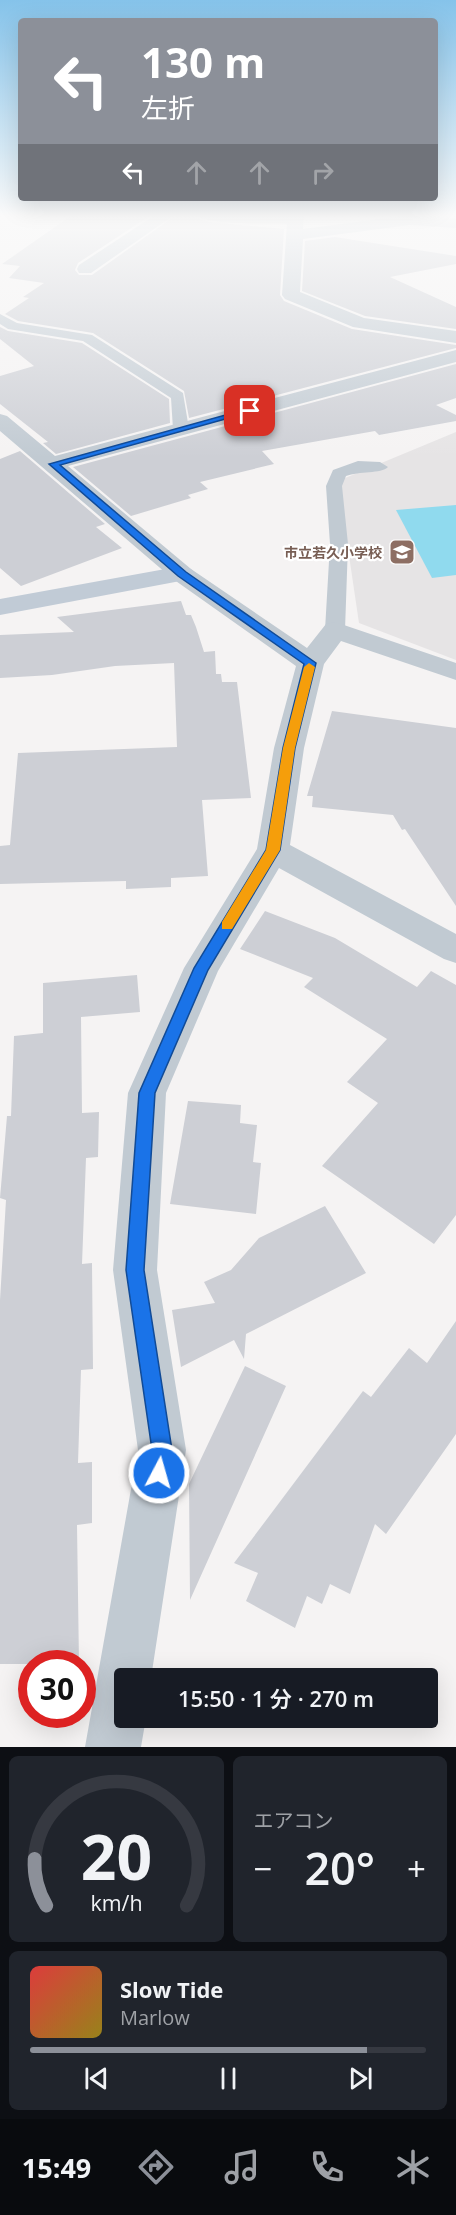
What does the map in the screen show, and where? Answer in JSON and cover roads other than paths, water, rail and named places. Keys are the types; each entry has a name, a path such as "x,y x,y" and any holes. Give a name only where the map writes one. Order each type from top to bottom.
{"street":[{"path":"291,295 360,323 456,337"},
{"path":"53,464 456,356"},
{"path":"0,420 182,574 310,663"},
{"path":"0,607 182,574"},
{"path":"113,1747 162,1450 135,1270 147,1093 201,968 273,850 289,748 310,663 334,630 456,672"},
{"path":"273,850 456,950"}],"lane":[{"path":"0,318 13,326 87,338 178,396 181,429"},
{"path":"334,630 339,544 334,486 339,473 358,466 380,467"}],"water":[{"path":"456,505 456,575 432,578 396,510"}],"place":[{"name":"市立若久小学校","path":"402,552"}]}
